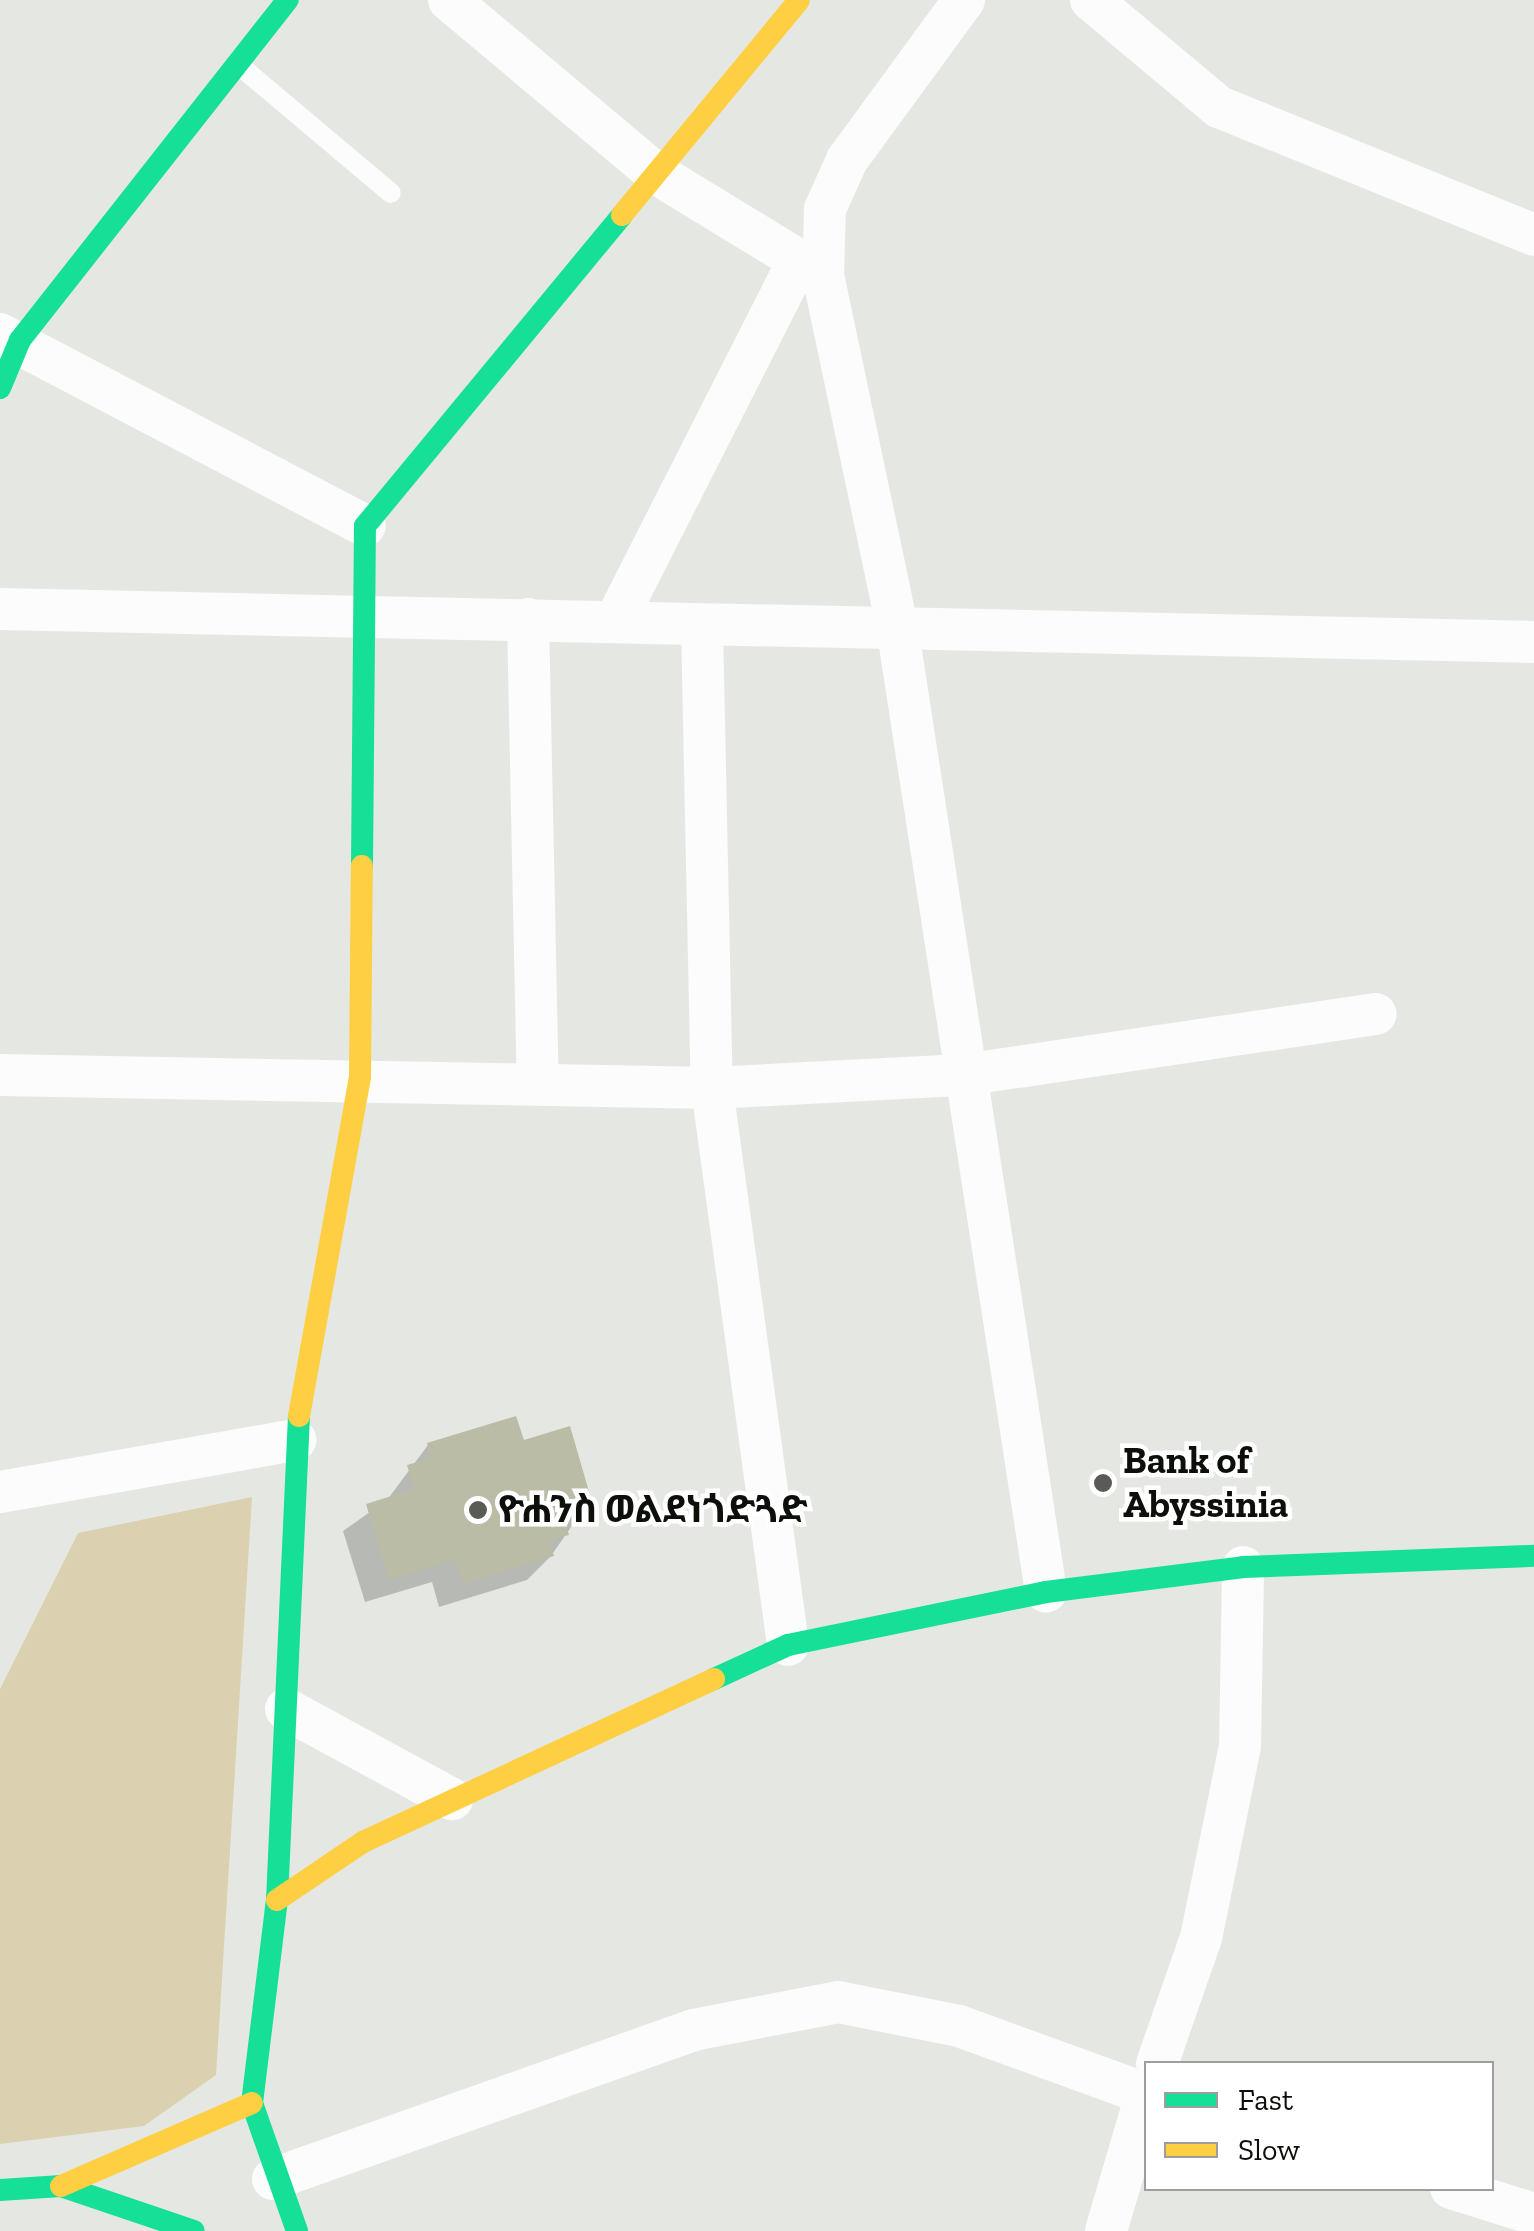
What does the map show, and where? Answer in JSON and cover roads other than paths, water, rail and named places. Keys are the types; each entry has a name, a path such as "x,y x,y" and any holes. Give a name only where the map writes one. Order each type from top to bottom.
{"street":[{"path":"0,388 10,337 240,66 288,0"},
{"path":"449,0 654,172 811,268 897,626 963,1075 1046,1592"},
{"path":"297,2231 273,2179 252,2103 277,1900 295,1440 360,1077 368,613 365,526 800,0"},
{"path":"615,622 811,268 826,209 847,160 964,0"},
{"path":"1090,0 1218,107 1534,236"},
{"path":"10,337 365,526"},
{"path":"0,609 368,613 702,625 1534,642"},
{"path":"528,619 538,1082"},
{"path":"702,625 712,1088 788,1645"},
{"path":"0,1075 360,1077 712,1088 963,1075 1376,1014"},
{"path":"0,1492 295,1440"},
{"path":"277,1900 452,1799 788,1645 1046,1592 1243,1567 1534,1556"},
{"path":"1158,2061 1200,1938 1240,1746 1243,1567"},
{"path":"286,1709 452,1799"},
{"path":"273,2179 693,2030 838,2002 959,2026 1144,2093"},
{"path":"1106,2231 1144,2101"},
{"path":"0,2190 61,2186 252,2103"},
{"path":"61,2186 194,2231"},
{"path":"1461,2191 1534,2214"}],"lane":[{"path":"240,66 392,193"}],"place":[{"name":"Bank of Abyssinia","path":"1103,1483"},
{"name":"ዮሐንስ ወልደነጎድጓድ","path":"478,1510"}]}
